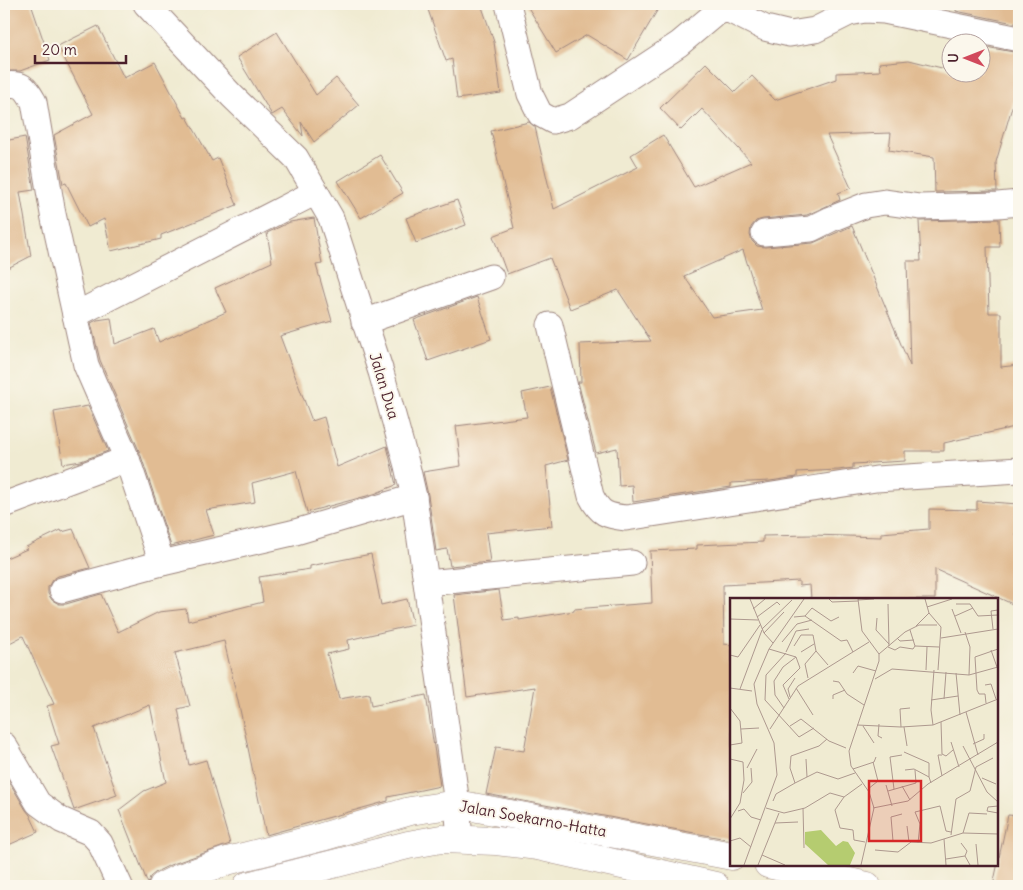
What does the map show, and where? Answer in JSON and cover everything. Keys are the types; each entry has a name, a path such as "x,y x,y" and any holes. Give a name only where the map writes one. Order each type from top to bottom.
{"highway":[{"name":"Jalan Soekarno-Hatta","path":"164,886 177,878 227,861 322,837 410,811 457,804 730,856"},
{"name":"Jalan Soekarno-Hatta","path":"247,886 304,870 441,839 518,843 538,846 715,886"},
{"path":"772,865 867,886"}],"street":[{"name":"Jalan Dua","path":"146,4 232,96 296,158 331,218 383,381 414,497 457,804 460,839"},
{"path":"508,4 530,94 540,114 553,121 570,116 679,44 716,13 725,10 765,28 790,34 814,30 849,13 865,10 884,11 1019,39"},
{"path":"4,85 18,84 27,89 34,102 53,214 86,365 127,459 162,563"},
{"path":"75,315 316,192"},
{"path":"764,233 811,229 831,219 866,206 885,202 920,207 998,206 1019,203"},
{"path":"364,322 491,277"},
{"path":"550,325 591,496 595,505 606,515 626,518 883,479 1019,470"},
{"path":"4,506 127,459"},
{"path":"62,590 162,563 292,533 414,497"},
{"path":"427,583 632,563"},
{"path":"4,746 38,803 62,820 91,833 100,843 120,886"}],"building":[{"path":"4,4 31,4 50,60 20,71 4,71"},
{"path":"426,4 481,4 494,42 501,93 457,99 452,59 446,61"},
{"path":"526,4 661,4 628,60 587,35 556,53"},
{"path":"956,4 1019,4 1019,24 956,11"},
{"path":"98,26 124,78 155,62 185,118 187,117 212,161 218,158 237,205 161,235 161,239 111,251 104,219 88,227 66,183 63,184 54,135 93,114 58,46"},
{"path":"277,32 316,95 336,78 359,105 314,142 301,122 303,136 282,109 272,115 237,57"},
{"path":"990,48 1019,53 1019,83 996,162 997,191 935,192 934,157 889,150 891,133 827,135 851,188 838,193 840,200 807,215 756,221 751,227 750,235 752,241 757,246 765,247 813,243 852,226 910,366 907,261 921,261 919,221 999,219 1000,247 987,247 989,313 1001,313 1001,367 1019,365 1019,426 944,443 944,451 905,451 905,461 853,464 853,468 797,472 797,477 770,481 731,483 731,487 633,502 632,485 619,486 617,448 596,453 578,382 581,382 580,344 651,341 618,290 570,309 550,258 507,274 493,236 514,228 491,131 529,122 535,127 554,209 638,167 631,155 663,135 694,187 751,162 702,109 681,130 660,108 706,63 735,92 752,76 775,100 836,79 836,73 880,71 879,63 909,60 940,68 940,82 990,82","holes":["743,250 762,310 712,317 684,276"]},
{"path":"25,137 34,190 20,192 31,256 4,270 4,141"},
{"path":"380,155 403,193 361,218 338,181"},
{"path":"457,200 466,225 416,243 406,218"},
{"path":"314,218 322,264 316,265 332,321 280,336 312,421 324,417 337,467 387,446 396,485 374,494 307,512 296,471 252,483 255,502 206,510 214,535 171,546 140,453 100,360 91,323 111,318 115,344 154,329 159,342 226,312 215,288 272,262 267,233 290,222"},
{"path":"477,297 491,339 428,361 414,320"},
{"path":"550,387 568,460 546,466 552,526 486,533 490,562 450,566 447,549 436,551 423,472 461,466 456,426 527,417 522,393"},
{"path":"88,406 108,451 81,461 63,464 54,412"},
{"path":"977,501 1018,504 1016,536 1019,538 1019,607 935,569 935,598 811,598 810,585 799,586 799,581 723,585 724,644 730,645 730,840 486,794 496,747 524,751 535,687 467,697 454,595 499,590 504,620 519,618 519,620 574,611 574,609 652,603 650,551 697,549 697,545 763,542 763,536 881,537 881,533 929,529 929,509 977,510"},
{"path":"73,529 90,568 58,576 52,580 48,587 48,594 52,600 59,604 66,604 101,594 118,632 159,612 186,609 188,621 263,602 259,577 310,569 310,566 371,554 381,605 407,599 413,625 348,640 349,649 327,654 339,699 369,694 371,706 426,695 440,786 388,797 388,801 266,835 224,641 175,653 190,706 178,709 189,765 206,760 230,844 170,865 150,877 148,884 119,810 144,791 166,782 150,705 94,728 117,795 74,810 51,746 59,744 47,706 54,704 23,636 4,646 4,559 27,549 26,547 61,530 62,532"},
{"path":"4,773 30,815 38,832 4,847"},
{"path":"1008,815 1019,816 1019,886 993,886"}]}
